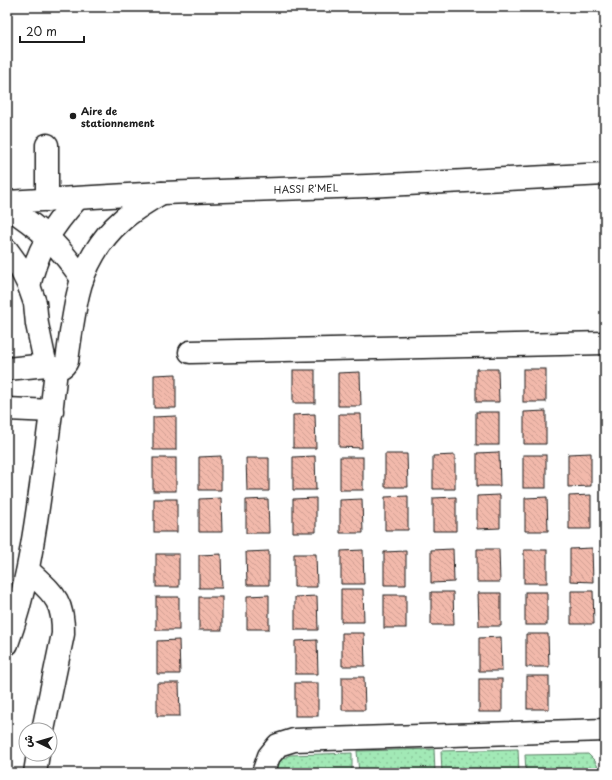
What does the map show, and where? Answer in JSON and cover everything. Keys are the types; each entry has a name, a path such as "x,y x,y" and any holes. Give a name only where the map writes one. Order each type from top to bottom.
{"street":[{"path":"47,145 48,200"},
{"name":"HASSI R'MEL","path":"7,202 162,193 367,186 605,174"},
{"path":"7,369 64,366 67,361 78,294 82,279 92,258 105,238 120,221 162,193"},
{"path":"28,286 33,268 48,236 56,223 77,199"},
{"path":"7,207 31,222 48,236 60,249 82,279"},
{"path":"7,250 20,268 34,303 43,356 51,367 52,411 28,570 20,605 7,644"},
{"path":"190,352 605,343"},
{"path":"7,410 52,411"},
{"path":"28,570 52,592 59,603 63,621 63,634 46,722"},
{"path":"263,773 269,756 278,745 294,740 605,730"},
{"path":"34,773 36,762"}],"green space":[{"path":"434,749 435,773 359,773 357,751"},
{"path":"518,749 519,773 442,773 441,751"},
{"path":"352,753 352,773 277,773 279,762 290,755"},
{"path":"588,754 595,761 601,773 526,773 525,755"}],"building":[{"path":"476,369 498,369 499,402 476,402"},
{"path":"523,369 546,369 546,402 523,402"},
{"path":"293,370 315,370 315,403 293,403"},
{"path":"360,372 361,406 338,406 338,373"},
{"path":"176,374 176,408 154,408 154,375"},
{"path":"546,411 546,444 524,444 524,412"},
{"path":"476,412 499,412 499,445 476,445"},
{"path":"315,414 316,448 293,448 293,415"},
{"path":"339,414 361,414 362,448 339,447"},
{"path":"176,416 176,450 153,450 153,417"},
{"path":"499,452 500,486 477,486 477,453"},
{"path":"591,453 591,486 568,487 568,454"},
{"path":"385,454 407,454 408,487 385,487"},
{"path":"455,455 455,489 433,489 433,456"},
{"path":"523,455 546,455 546,488 523,488"},
{"path":"221,456 221,490 199,490 199,457"},
{"path":"315,456 316,490 293,490 293,457"},
{"path":"340,457 363,457 363,490 340,490"},
{"path":"153,458 176,458 176,491 153,491"},
{"path":"246,458 269,458 269,491 247,491"},
{"path":"500,495 500,528 477,529 477,496"},
{"path":"591,495 591,529 569,529 569,496"},
{"path":"408,496 408,530 385,530 385,497"},
{"path":"456,497 456,531 433,531 433,498"},
{"path":"547,497 548,531 525,531 525,498"},
{"path":"221,498 222,532 199,532 199,499"},
{"path":"316,498 316,532 293,532 293,499"},
{"path":"154,499 177,499 177,532 154,532"},
{"path":"268,499 269,533 246,533 246,500"},
{"path":"362,499 363,533 340,533 340,500"},
{"path":"592,548 593,582 570,581 570,549"},
{"path":"453,549 454,582 431,583 431,550"},
{"path":"477,549 499,549 500,582 477,582"},
{"path":"363,550 364,584 341,584 341,551"},
{"path":"524,550 547,550 547,583 524,583"},
{"path":"269,551 269,585 247,585 246,552"},
{"path":"406,551 406,585 384,585 384,552"},
{"path":"156,554 179,554 179,587 156,587"},
{"path":"221,554 222,588 199,588 199,555"},
{"path":"294,554 316,554 317,587 294,587"},
{"path":"341,589 363,589 364,622 341,622"},
{"path":"571,591 593,591 594,624 571,624"},
{"path":"431,592 453,592 454,625 431,625"},
{"path":"525,592 547,592 547,625 525,625"},
{"path":"478,593 501,593 501,626 479,626"},
{"path":"269,595 269,629 247,629 247,596"},
{"path":"384,595 406,595 406,628 384,628"},
{"path":"317,596 318,630 295,630 295,597"},
{"path":"156,597 179,597 179,630 156,630"},
{"path":"199,597 222,597 222,630 199,630"},
{"path":"342,633 364,633 365,666 342,666"},
{"path":"526,634 548,634 549,667 526,667"},
{"path":"501,637 502,671 479,671 479,638"},
{"path":"179,640 180,674 157,674 157,641"},
{"path":"317,640 318,674 295,674 295,641"},
{"path":"527,676 549,676 549,709 527,709"},
{"path":"342,677 364,677 365,710 342,710"},
{"path":"479,679 502,679 502,712 479,712"},
{"path":"157,683 179,683 180,716 157,716"},
{"path":"295,683 318,683 318,716 295,716"}],"place":[{"name":"Aire de stationnement","path":"73,116"}]}
